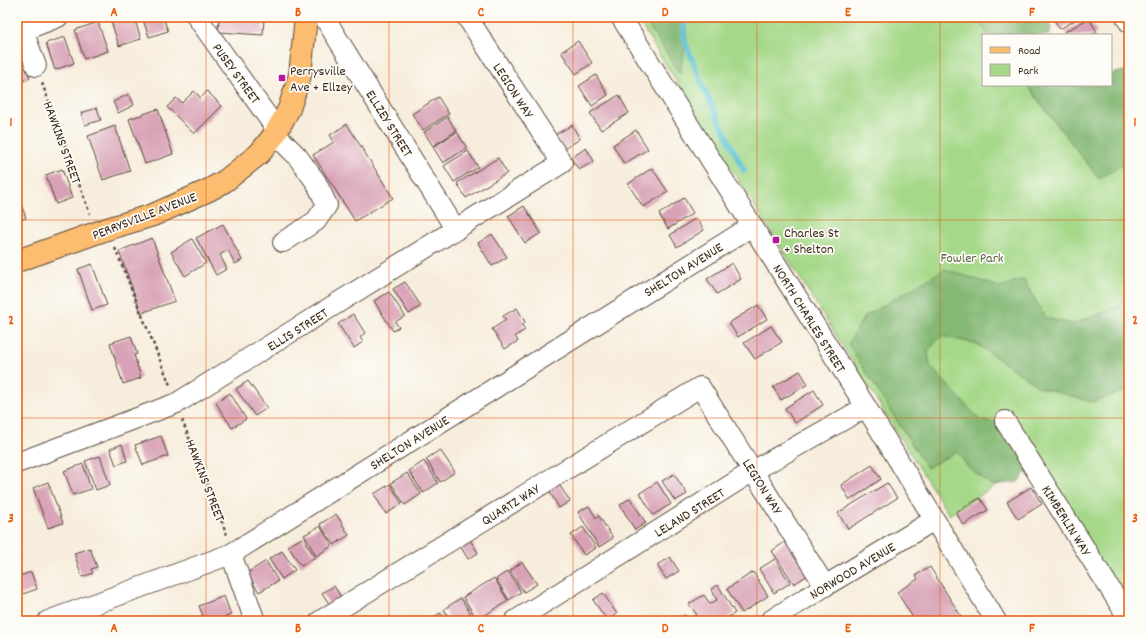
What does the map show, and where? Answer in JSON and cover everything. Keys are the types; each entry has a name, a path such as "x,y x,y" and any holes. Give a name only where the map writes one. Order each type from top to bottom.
{"main road":[{"name":"PERRYSVILLE AVENUE","path":"17,261 107,229 153,215 210,190 225,181 260,153 276,132 289,109 300,74 306,17"}],"street":[{"path":"38,71 20,27 58,17"},
{"name":"PUSEY STREET","path":"197,17 276,132 297,156 316,182 327,205 316,221 283,242"},
{"name":"ELLZEY STREET","path":"324,17 456,230"},
{"name":"LEGION WAY","path":"467,17 562,164"},
{"name":"NORTH CHARLES STREET","path":"621,17 866,407 996,621"},
{"path":"1126,17 1129,22"},
{"name":"ELLIS STREET","path":"17,463 177,403 562,164"},
{"name":"SHELTON AVENUE","path":"48,621 230,548 752,226"},
{"name":"LEGION WAY","path":"700,387 825,586"},
{"name":"QUARTZ WAY","path":"320,621 700,387"},
{"name":"LELAND STREET","path":"515,621 753,471 866,407"},
{"name":"KIMBERLIN WAY","path":"1005,421 1129,619"},
{"name":"NORWOOD AVENUE","path":"770,621 934,520"},
{"path":"230,548 255,621"}],"path":[{"name":"HAWKINS STREET","path":"38,71 90,214"},
{"path":"115,248 172,389"},
{"name":"HAWKINS STREET","path":"182,420 230,548"}],"green space":[{"name":"Fowler Park","path":"636,17 977,17 988,34 982,34 982,86 1028,86 1054,121 1129,75 1129,612 1034,461 949,515"},
{"path":"643,17 685,17 687,38 680,74"},
{"path":"975,17 1043,17 1051,27 1050,34 988,34"},
{"path":"1129,70 1129,161 1099,179 1028,86 1112,86 1112,74"},
{"path":"945,269 1000,287 1023,279 1046,318 1073,324 1119,306 1129,293 1129,390 1092,402 1039,387 977,344 941,336 928,351 930,366 981,421 1018,424 1032,464 1018,482 991,485 968,467 957,451 927,468 848,344 864,317"}],"building":[{"path":"134,17 141,39 119,46 110,18"},
{"path":"142,17 163,17 168,31 149,37"},
{"path":"219,17 264,17 263,35 218,32"},
{"path":"1052,17 1080,17 1060,29"},
{"path":"1089,18 1097,32 1093,34 1066,34 1065,32"},
{"path":"98,22 108,51 84,59 75,30"},
{"path":"65,37 74,63 55,70 46,43"},
{"path":"578,41 592,63 576,74 561,52"},
{"path":"17,51 20,60 23,59 30,78 17,83"},
{"path":"596,75 608,95 592,106 579,86"},
{"path":"194,91 201,98 207,91 222,106 194,134 167,107 176,98 182,103"},
{"path":"129,94 134,105 118,113 113,102"},
{"path":"619,95 629,113 601,130 590,113"},
{"path":"438,97 449,114 423,130 412,114"},
{"path":"97,108 101,120 85,125 81,113"},
{"path":"158,109 173,154 145,164 129,119"},
{"path":"448,117 456,131 433,146 424,132"},
{"path":"347,124 393,198 355,221 313,155 334,142 330,135"},
{"path":"572,125 580,139 564,149 555,135"},
{"path":"115,126 130,171 103,180 88,136"},
{"path":"636,130 648,149 624,164 613,145"},
{"path":"457,132 467,148 443,163 433,147"},
{"path":"586,148 594,161 579,170 571,158"},
{"path":"468,151 478,167 454,182 444,166"},
{"path":"498,158 507,173 466,198 457,183"},
{"path":"652,168 668,192 643,207 628,184"},
{"path":"62,169 72,198 56,204 46,175"},
{"path":"17,193 26,218 17,221"},
{"path":"684,198 693,213 668,229 659,214"},
{"path":"524,206 541,233 525,243 508,216"},
{"path":"696,218 704,230 677,247 670,235"},
{"path":"223,224 242,260 235,264 228,250 220,255 227,269 216,275 196,238"},
{"path":"492,234 507,257 492,266 478,243"},
{"path":"152,238 175,301 141,313 119,251"},
{"path":"192,239 206,263 185,276 171,252"},
{"path":"732,263 741,279 717,294 707,279"},
{"path":"92,264 107,305 92,310 78,269"},
{"path":"405,282 421,306 409,314 393,289"},
{"path":"389,292 405,316 395,322 399,327 393,331 374,301"},
{"path":"758,305 767,319 738,337 729,323"},
{"path":"517,308 525,322 522,325 525,330 515,336 518,341 505,349 492,329 506,320 503,316"},
{"path":"353,314 365,333 360,337 363,342 354,348 338,324"},
{"path":"771,326 782,342 755,359 744,343"},
{"path":"131,336 137,354 134,355 141,378 123,384 110,343"},
{"path":"800,371 808,384 781,400 773,387"},
{"path":"248,381 267,408 255,416 236,389"},
{"path":"814,390 823,405 795,423 785,408"},
{"path":"230,393 246,419 232,428 216,403"},
{"path":"161,436 168,456 143,465 135,445"},
{"path":"122,444 127,461 116,465 110,449"},
{"path":"440,450 455,472 440,482 426,459"},
{"path":"100,456 110,485 96,490 85,461"},
{"path":"424,461 438,483 423,493 409,471"},
{"path":"83,464 91,489 73,495 64,471"},
{"path":"872,465 881,479 850,500 841,485"},
{"path":"407,473 421,494 405,505 391,483"},
{"path":"674,474 687,494 675,501 662,481"},
{"path":"48,482 63,523 48,528 33,488"},
{"path":"657,482 671,504 653,515 640,493"},
{"path":"558,483 570,501 559,508 548,489"},
{"path":"887,483 897,498 848,529 838,513"},
{"path":"390,484 402,504 386,514 374,494"},
{"path":"1031,487 1042,504 1018,519 1007,502"},
{"path":"630,498 646,523 635,530 620,505"},
{"path":"980,498 988,510 963,525 956,512"},
{"path":"589,506 596,518 599,516 613,538 599,547 578,512"},
{"path":"336,514 349,535 334,545 320,524"},
{"path":"320,526 332,546 316,556 304,535"},
{"path":"583,527 596,548 584,555 571,535"},
{"path":"302,538 315,557 301,566 288,546"},
{"path":"469,538 478,553 468,559 459,544"},
{"path":"786,541 808,575 794,584 772,551"},
{"path":"90,548 97,567 91,569 93,573 82,577 74,553"},
{"path":"282,551 295,570 282,579 269,559"},
{"path":"670,557 679,571 666,579 657,565"},
{"path":"775,559 790,583 774,593 759,569"},
{"path":"266,561 278,581 259,592 247,573"},
{"path":"522,562 537,584 524,592 510,571"},
{"path":"930,567 964,621 915,621 897,592 918,579 916,575"},
{"path":"508,571 521,592 509,600 496,579"},
{"path":"31,572 37,589 17,596 17,577"},
{"path":"753,572 768,596 742,613 727,589"},
{"path":"494,578 508,601 477,620 463,597"},
{"path":"718,585 735,613 722,621 695,621 693,617 697,615 689,604 704,595 710,604 717,600 711,589"},
{"path":"334,586 341,597 330,605 322,593"},
{"path":"603,593 617,614 607,620 593,600"},
{"path":"224,596 231,615 214,621 205,621 199,606"},
{"path":"461,598 475,621 451,621 444,609"},
{"path":"440,613 445,621 428,621"},
{"path":"685,615 689,621 675,621"}],"waterway":[{"path":"684,17 684,39 703,87 744,171"}],"place":[{"name":"Perrysville Ave + Ellzey","path":"282,78"},
{"name":"Charles St + Shelton","path":"776,240"}]}
